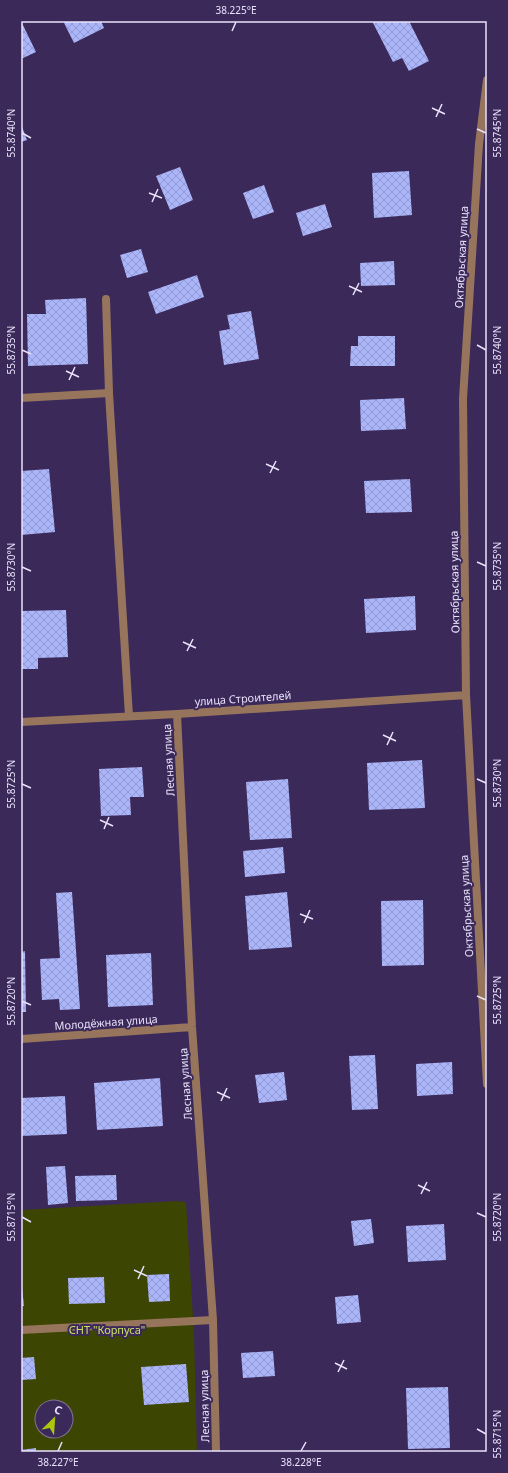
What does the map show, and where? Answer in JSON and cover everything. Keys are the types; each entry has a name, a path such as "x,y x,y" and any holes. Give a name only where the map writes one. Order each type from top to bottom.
{"street":[{"name":"Октябрьская улица","path":"487,80 479,144 464,399 466,695 487,1084"},
{"path":"106,299 109,393 129,716"},
{"path":"21,398 109,393"},
{"name":"улица Строителей","path":"21,722 177,714 466,695"},
{"name":"Лесная улица","path":"177,714 192,1027 213,1320 216,1452"},
{"name":"Молодёжная улица","path":"21,1039 192,1027"},
{"path":"21,1330 213,1320"}],"green space":[{"name":"СНТ \"Корпуса\"","path":"177,1201 186,1202 194,1334 197,1452 21,1452 21,1210"}],"building":[{"path":"21,21 36,52 21,59"},
{"path":"63,21 101,21 104,28 74,43"},
{"path":"372,21 409,21 429,61 409,71 402,58 393,62"},
{"path":"21,124 27,140 21,142"},
{"path":"180,167 193,200 170,210 156,176"},
{"path":"409,171 412,215 374,218 372,173"},
{"path":"264,185 274,212 253,219 243,193"},
{"path":"325,204 332,227 303,236 296,213"},
{"path":"141,249 148,272 127,278 120,255"},
{"path":"394,261 395,285 361,286 360,263"},
{"path":"197,275 204,297 156,314 148,292"},
{"path":"86,298 88,364 28,366 27,314 46,314 45,300"},
{"path":"251,311 259,359 224,365 219,331 230,329 227,315"},
{"path":"358,336 395,336 395,366 350,366 351,346 358,346"},
{"path":"404,398 406,429 361,431 360,400"},
{"path":"49,469 55,532 21,535 21,471"},
{"path":"410,479 412,512 366,513 364,481"},
{"path":"415,596 416,630 366,633 364,599"},
{"path":"66,610 68,657 38,658 38,669 21,669 21,611"},
{"path":"422,760 425,808 369,810 367,763"},
{"path":"142,767 144,797 130,797 131,815 101,816 99,769"},
{"path":"288,779 292,838 250,840 246,782"},
{"path":"283,847 285,873 245,877 243,851"},
{"path":"72,892 80,1009 60,1010 59,999 42,1000 40,959 60,958 56,893"},
{"path":"287,892 292,947 249,950 245,896"},
{"path":"423,900 424,965 382,966 381,901"},
{"path":"25,951 26,1012 21,1012 21,952"},
{"path":"151,953 153,1005 108,1007 106,955"},
{"path":"375,1055 378,1109 352,1110 349,1056"},
{"path":"452,1062 453,1094 417,1096 416,1064"},
{"path":"284,1072 287,1100 259,1103 255,1075"},
{"path":"160,1078 163,1126 97,1130 94,1083"},
{"path":"65,1096 67,1134 21,1136 21,1098"},
{"path":"65,1166 68,1203 48,1205 46,1167"},
{"path":"116,1175 117,1200 76,1201 75,1176"},
{"path":"371,1219 374,1243 354,1246 351,1221"},
{"path":"444,1224 446,1260 408,1262 406,1226"},
{"path":"169,1274 170,1301 149,1302 147,1275"},
{"path":"104,1277 105,1303 69,1304 68,1278"},
{"path":"22,1288 24,1306 21,1306"},
{"path":"358,1295 361,1322 337,1324 335,1297"},
{"path":"273,1351 275,1376 243,1378 241,1353"},
{"path":"34,1357 36,1379 21,1380 21,1358"},
{"path":"186,1364 189,1402 144,1405 141,1367"},
{"path":"448,1387 450,1448 408,1449 406,1388"},
{"path":"36,1448 36,1452 21,1452 21,1450"}]}
